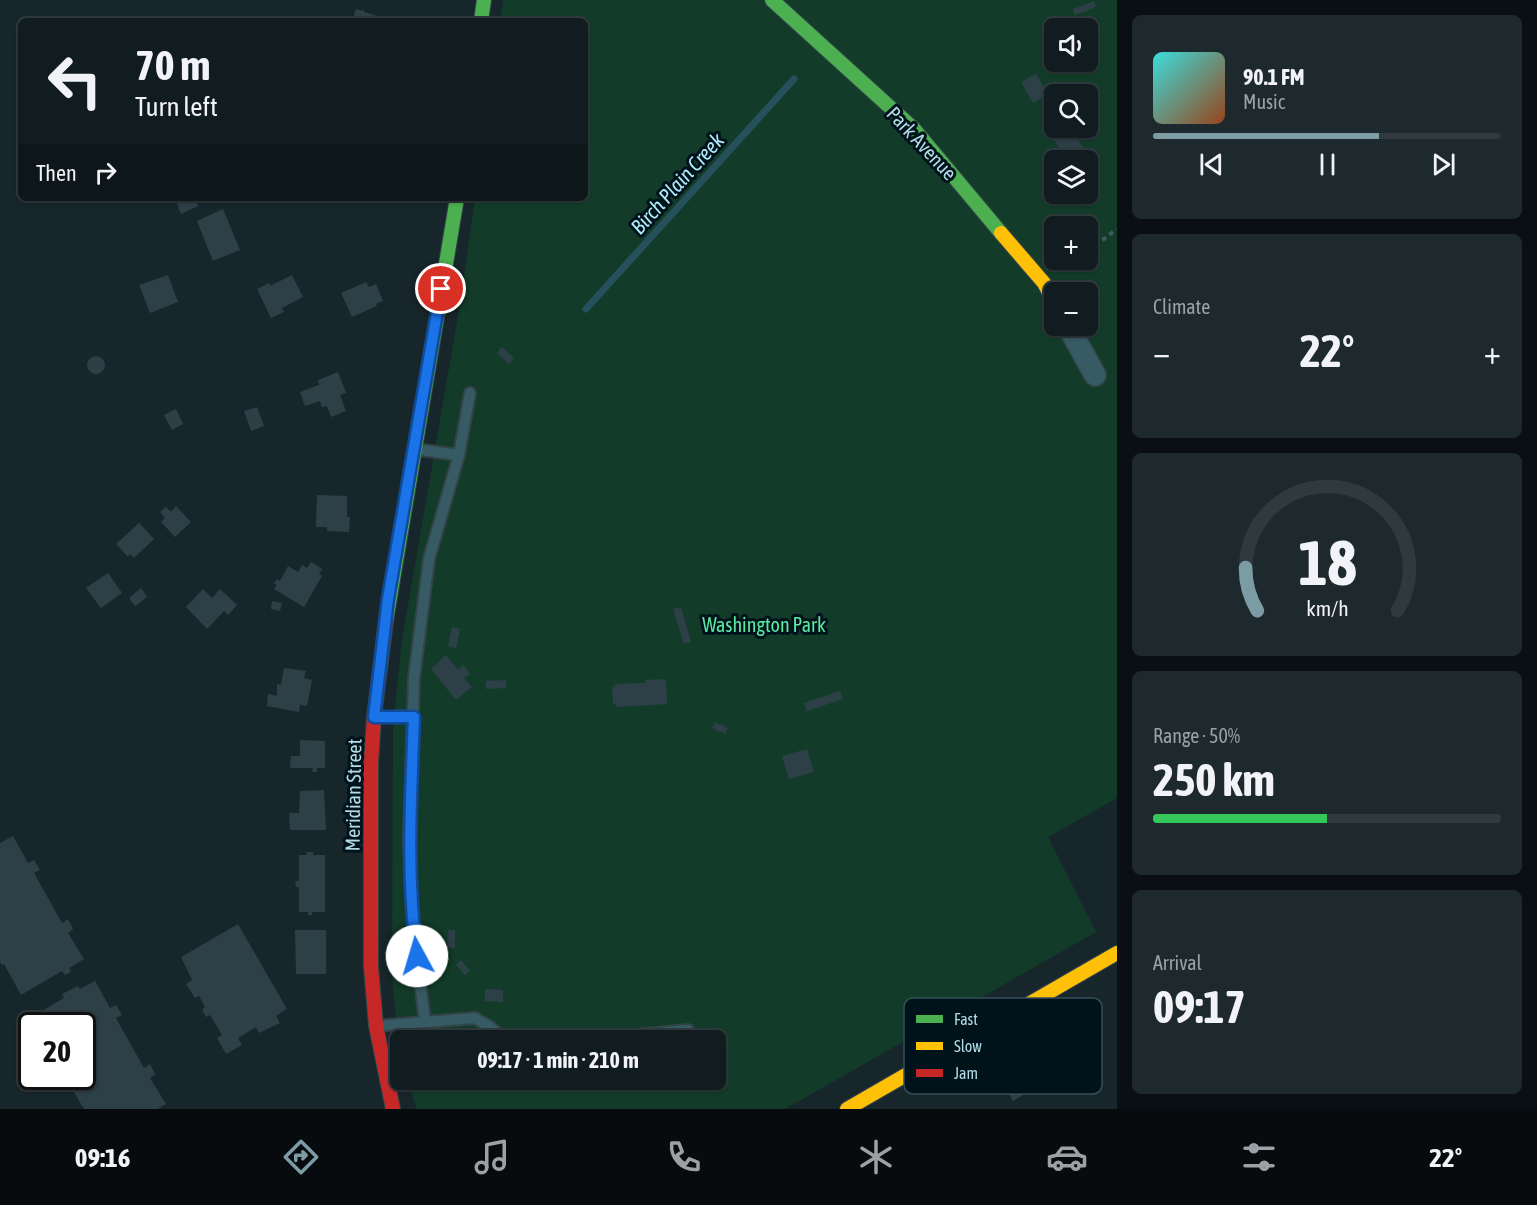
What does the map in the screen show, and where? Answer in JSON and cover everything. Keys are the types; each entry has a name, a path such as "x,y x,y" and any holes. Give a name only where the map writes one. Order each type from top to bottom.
{"street":[{"path":"481,18 484,0"},
{"name":"Park Avenue","path":"772,0 914,129 1044,283"},
{"name":"Meridian Street","path":"393,1109 376,1026 371,956 371,763 374,717 388,599 456,201"},
{"path":"1074,336 1095,375"},
{"path":"1039,998 1117,953"},
{"path":"847,1109 904,1076"}],"lane":[{"path":"425,1021 414,935 410,842 414,678 429,559 459,455 470,393"},
{"path":"414,449 459,455"},
{"path":"374,717 414,717"},
{"path":"376,1026 475,1018 494,1030"},
{"path":"679,1030 688,1029"}],"path":[{"path":"1098,243 1117,229"}],"green space":[{"name":"Washington Park","path":"503,0 1117,0 1117,798 1048,837 1096,932 980,998 904,998 904,1041 785,1109 417,1109 410,1090 726,1090 726,1030 397,1030 392,976 393,727 402,640 461,299 475,201 588,201 588,18 500,18"}],"building":[{"path":"1094,1 1096,7 1075,15 1073,9"},
{"path":"356,9 362,11 363,9 364,12 384,18 353,18"},
{"path":"1036,74 1044,87 1044,96 1033,103 1021,82"},
{"path":"1053,138 1077,138 1084,150 1060,150"},
{"path":"176,201 196,201 198,206 181,214"},
{"path":"223,209 240,250 213,261 197,221"},
{"path":"168,275 178,302 150,313 139,285"},
{"path":"292,275 303,297 282,308 284,312 271,318 257,289 269,283 270,286"},
{"path":"366,282 369,287 376,284 383,301 352,317 341,293"},
{"path":"502,347 514,358 509,364 497,353"},
{"path":"92,356 100,356 105,361 103,372 92,374 87,369 87,361"},
{"path":"338,372 346,393 340,395 346,411 331,417 327,406 322,407 320,401 305,406 300,392 319,385 318,380"},
{"path":"257,407 264,426 251,431 244,411"},
{"path":"176,409 183,424 172,430 164,415"},
{"path":"317,495 347,496 347,517 350,517 349,532 327,531 327,527 316,527"},
{"path":"176,506 191,522 175,537 161,522 165,518 160,512 166,507 171,512"},
{"path":"139,523 154,539 134,558 130,554 128,557 116,544"},
{"path":"311,562 322,569 319,574 322,576 304,607 274,589 277,579 280,581 288,566 298,572 302,565 307,568"},
{"path":"108,573 122,593 101,608 86,588"},
{"path":"141,588 147,597 135,606 129,598"},
{"path":"203,589 212,598 220,589 237,605 228,615 224,611 207,629 186,607"},
{"path":"272,601 282,603 280,611 271,609"},
{"path":"681,607 691,642 684,644 673,609"},
{"path":"452,627 460,629 456,648 448,646"},
{"path":"446,655 458,670 463,665 470,674 464,678 472,687 456,700 431,669"},
{"path":"284,668 306,671 304,678 312,680 307,706 300,705 299,712 267,706 268,694 277,696 277,684 281,685"},
{"path":"664,679 667,704 616,707 616,704 613,704 612,687 615,687 615,684 645,683 645,680"},
{"path":"506,680 506,688 486,689 486,681"},
{"path":"840,691 843,699 807,711 804,703"},
{"path":"715,722 728,728 725,734 712,728"},
{"path":"300,740 325,741 325,768 317,768 317,772 312,772 313,768 290,768 291,756 300,756"},
{"path":"807,749 814,772 789,779 782,756"},
{"path":"324,790 326,830 290,830 289,813 299,813 300,791"},
{"path":"13,836 28,863 34,860 40,870 34,873 62,923 68,919 73,929 68,933 84,959 69,968 71,972 65,975 62,971 21,995 4,964 0,962 0,843"},
{"path":"307,852 313,852 313,855 325,855 325,912 312,912 312,915 308,915 308,912 299,912 299,887 296,887 295,881 299,881 299,855 307,855"},
{"path":"238,924 287,1009 276,1016 280,1023 259,1033 256,1027 238,1038 242,1045 226,1054 217,1038 222,1035 210,1015 206,1017 202,1010 205,1007 199,996 195,998 186,984 192,980 181,957"},
{"path":"295,930 326,930 326,974 296,974"},
{"path":"448,930 455,930 455,948 447,948"},
{"path":"461,960 470,971 465,975 456,965"},
{"path":"95,981 110,1008 116,1005 122,1015 116,1018 144,1068 150,1064 155,1074 150,1078 166,1104 158,1109 84,1109 73,1090 96,1090 96,1012 40,1012 64,998 62,994 78,986 80,989"},
{"path":"485,989 503,990 503,1002 485,1001"},
{"path":"1009,1094 1025,1094 1013,1101"}],"waterway":[{"name":"Birch Plain Creek","path":"586,309 794,79"}],"traffic: fast":[{"path":"481,18 484,0"},
{"path":"772,0 914,129 1001,233"},
{"path":"386,621 456,201"}],"traffic: slow":[{"path":"1001,233 1044,283"},
{"path":"1039,998 1117,953"},
{"path":"847,1109 904,1076"}],"traffic: jam":[{"path":"386,621 374,717 371,763 371,967 376,1026 393,1109"}],"route":[{"path":"417,956 410,842 414,717 374,717 388,599 441,289"}]}
